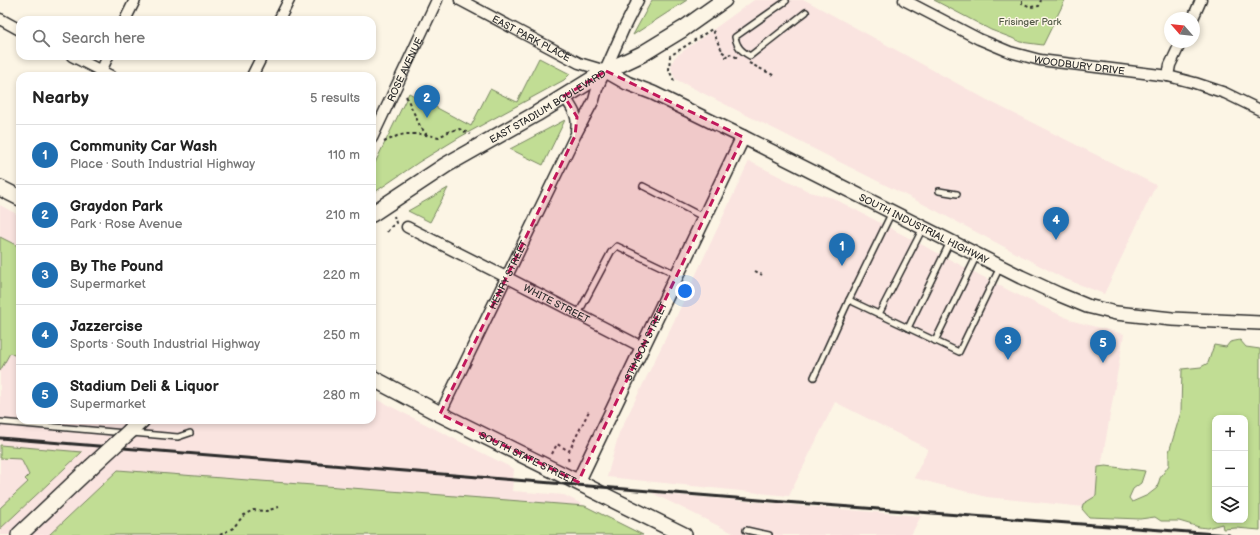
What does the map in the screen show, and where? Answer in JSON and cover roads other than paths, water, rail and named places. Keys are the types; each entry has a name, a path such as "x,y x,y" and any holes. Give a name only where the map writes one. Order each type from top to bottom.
{"main road":[{"name":"EAST STADIUM BOULEVARD","path":"376,211 446,165 606,71 652,48 683,29 724,0"},
{"path":"0,188 16,196"},
{"name":"SOUTH STATE STREET","path":"376,380 440,414 684,535"},
{"path":"19,535 138,424"}],"street":[{"path":"127,16 135,0"},
{"path":"281,16 289,0"},
{"name":"ROSE AVENUE","path":"376,130 437,0"},
{"name":"EAST PARK PLACE","path":"460,0 579,63 606,71"},
{"name":"HENRY STREET","path":"440,414 575,136 594,100 597,89 638,0"},
{"name":"WOODBURY DRIVE","path":"904,0 989,44 1021,56 1040,60 1168,76 1225,93 1260,110"},
{"path":"1196,12 1202,0"},
{"path":"0,19 16,28"},
{"path":"1168,76 1170,65 1179,48"},
{"path":"79,60 98,72"},
{"path":"100,72 106,60"},
{"path":"254,72 260,60"},
{"name":"SOUTH INDUSTRIAL HIGHWAY","path":"606,71 627,83 653,93 743,137 1000,266 1058,294 1099,310 1172,319 1260,323"},
{"name":"HENRY STREET","path":"564,96 576,117 577,121 575,136"},
{"name":"STIMSON STREET","path":"578,482 743,137"},
{"name":"WHITE STREET","path":"406,227 642,347"}],"lane":[{"path":"786,1 735,37 741,51 750,56 806,12"},
{"path":"643,186 704,217"},
{"path":"939,191 957,194"},
{"path":"814,377 849,300 892,212"},
{"path":"879,314 923,227"},
{"path":"908,328 951,241"},
{"path":"578,314 611,252 617,246 677,274"},
{"path":"935,341 977,254"},
{"path":"849,300 959,352 1000,266"},
{"path":"0,422 16,423"},
{"path":"24,424 178,437 190,433"},
{"path":"746,530 769,535"}],"railway":[{"path":"0,438 784,502 1229,535"}],"place":[{"name":"Graydon Park","path":"427,118"},
{"name":"Jazzercise","path":"1056,240"},
{"name":"Community Car Wash","path":"842,266"},
{"name":"By The Pound","path":"1008,360"},
{"name":"Stadium Deli & Liquor","path":"1103,363"}],"park label":[{"name":"Frisinger Park","path":"1030,21"}]}
